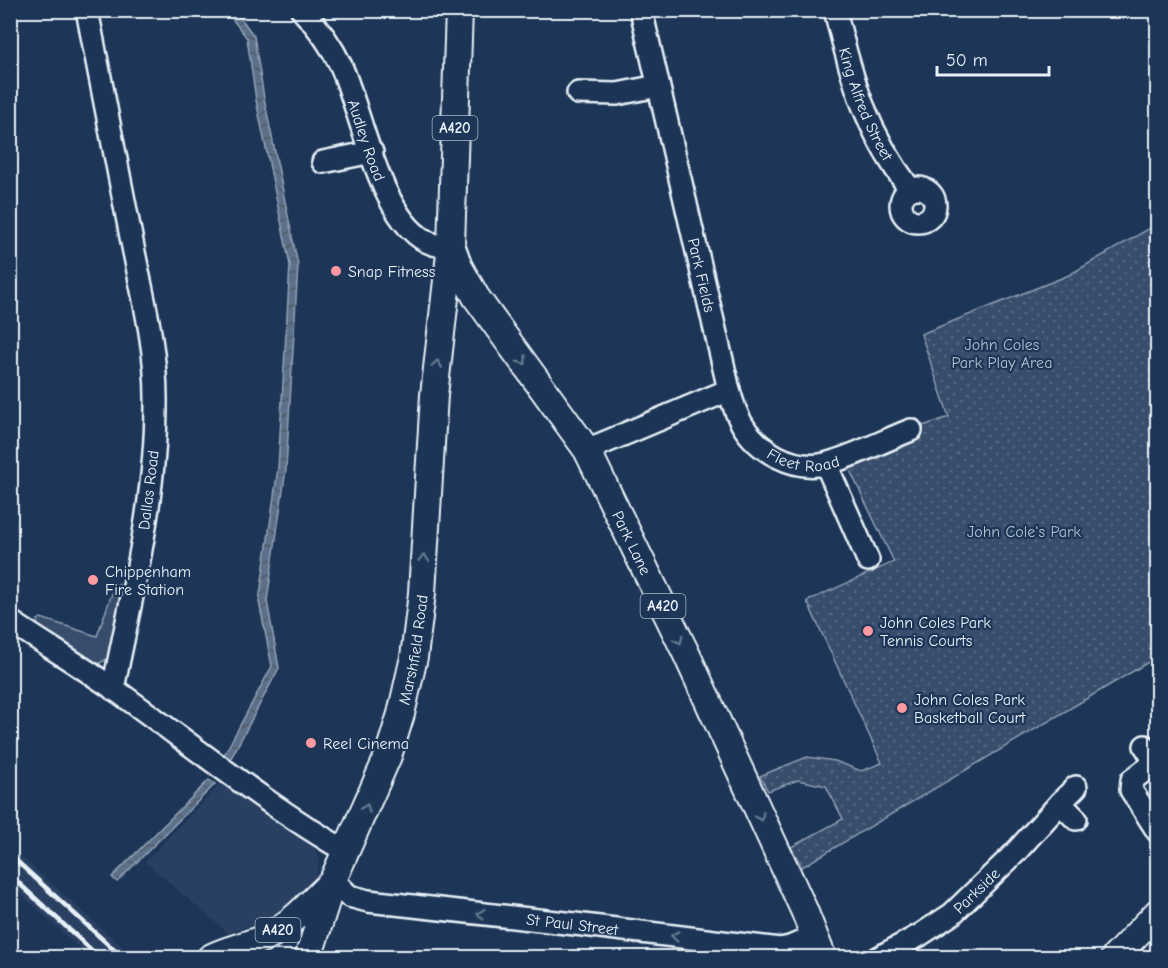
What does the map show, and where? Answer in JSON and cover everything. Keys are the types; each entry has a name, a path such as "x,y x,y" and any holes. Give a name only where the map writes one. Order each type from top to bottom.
{"main road":[{"name":"A420","path":"451,245 459,10"},
{"name":"Park Lane","path":"451,245 466,280 588,450 685,651 819,947"},
{"name":"Marshfield Road","path":"308,957 333,880 388,756 412,668 422,593 431,431 451,245"},
{"path":"441,325 450,311 460,303 474,303 489,314"},
{"name":"A420","path":"210,957 264,938 284,927 301,914 333,880"},
{"path":"1114,957 1158,912"}],"street":[{"name":"Dallas Road","path":"87,10 150,334 156,395 150,493 113,689"},
{"name":"Audley Road","path":"302,10 331,46 346,79 388,197 397,213 405,224 431,244 451,245"},
{"name":"Park Fields","path":"641,10 729,390"},
{"name":"King Alfred Street","path":"835,10 849,68 860,101 884,152 910,189"},
{"path":"578,93 617,94 658,86"},
{"path":"323,162 372,152"},
{"path":"588,450 729,390"},
{"name":"Fleet Road","path":"729,390 742,425 766,449 794,463 826,464 911,430"},
{"path":"826,464 868,560"},
{"path":"10,621 113,689 322,838 347,852"},
{"path":"1145,746 1152,762 1132,780 1131,790 1158,832"},
{"name":"Parkside","path":"878,957 920,935 952,914 1015,853 1076,787"},
{"path":"1060,803 1076,819"},
{"name":"St Paul Street","path":"333,880 349,896 368,902 780,949 819,947"}],"shaded area":[{"path":"223,781 315,849 320,860 316,875 308,888 278,913 253,925 228,933 145,862"},
{"path":"11,848 134,957 89,957 11,885"}],"green space":[{"name":"John Cole's Park","path":"1157,224 1157,657 802,867 791,847 843,819 826,786 798,780 768,791 760,776 807,757 835,761 861,771 882,763 807,601 894,562 846,462 911,430 949,417 921,334 1069,275"},
{"path":"118,584 125,589 111,657 98,664 90,663 39,629 37,625 41,618 97,636 115,585"}],"water":[{"path":"235,10 254,36 264,98 298,265 286,469 267,601 279,668 230,760 224,755 272,666 259,602 278,468 290,265 256,100 247,38 226,11"},
{"path":"209,780 215,784 117,882 112,877"}],"railway":[{"path":"10,855 123,958"},
{"path":"10,875 100,958"}],"place":[{"name":"Snap Fitness","path":"336,271"},
{"name":"Chippenham Fire Station","path":"93,580"},
{"name":"John Coles Park Tennis Courts","path":"868,631"},
{"name":"John Coles Park Basketball Court","path":"902,708"},
{"name":"Reel Cinema","path":"311,743"}],"park label":[{"name":"John Coles Park Play Area","path":"1002,353"}]}
